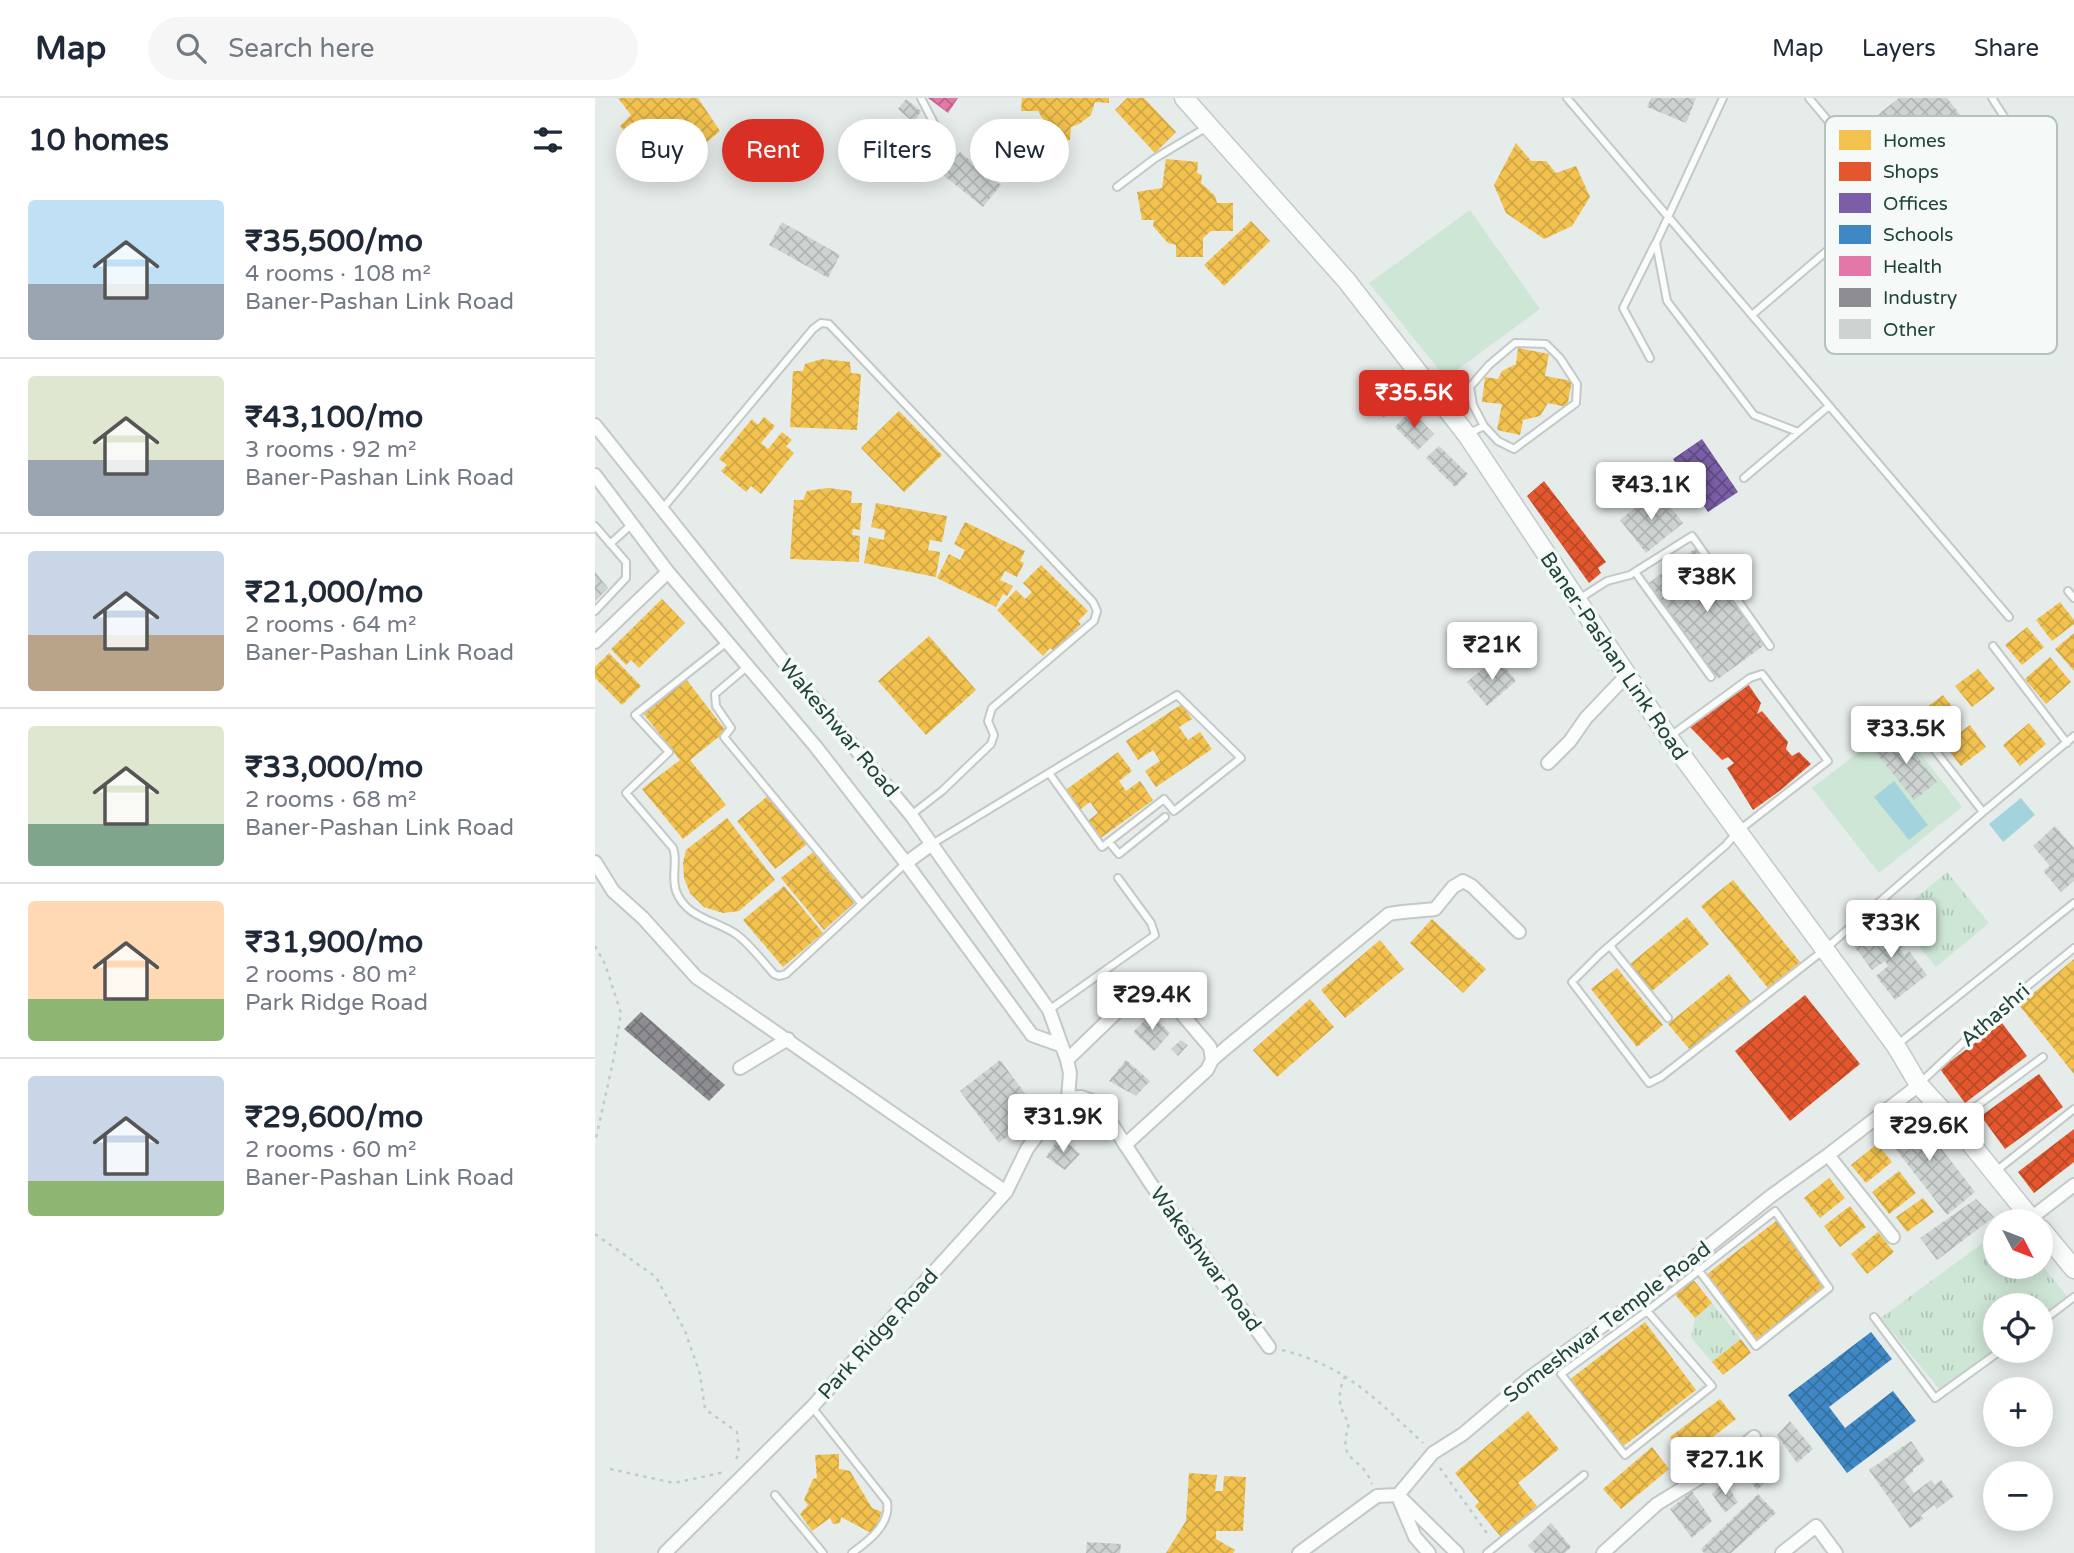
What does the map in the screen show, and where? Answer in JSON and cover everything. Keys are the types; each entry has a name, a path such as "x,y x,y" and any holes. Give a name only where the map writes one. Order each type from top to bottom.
{"street":[{"name":"Baner-Pashan Link Road","path":"1184,98 1346,280 1467,435 1626,676 1896,1046 1919,1085 1954,1123 2024,1209"},
{"name":"Wakeshwar Road","path":"595,425 835,726 884,780 911,815 1049,1010 1070,1073 1068,1098 1081,1097 1098,1103 1151,1184 1269,1347"},
{"name":"Wakeshwar Road","path":"595,475 668,572 816,747 1032,1035 1060,1045"},
{"path":"595,642 668,572"},
{"path":"1548,763 1626,676"},
{"path":"905,863 932,844"},
{"path":"595,864 613,891 643,918 696,977 1006,1192"},
{"path":"1125,1145 1207,1070 1212,1060 1388,914 1405,910 1415,913 1436,909 1453,887 1462,881 1472,886 1520,932"},
{"path":"1067,1060 1125,1004 1143,997 1170,1000 1210,1048 1212,1060"},
{"path":"740,1068 788,1040"},
{"name":"Someshwar Temple Road","path":"1398,1495 1433,1453 1462,1434 1551,1363 1690,1261 1771,1196 1919,1085"},
{"name":"Park Ridge Road","path":"665,1553 812,1407 1006,1192 1027,1149 1068,1098"},
{"path":"1828,1155 1893,1237"},
{"path":"2049,1209 2074,1185"},
{"name":"Baner-Pashan Link Road","path":"2053,1244 2074,1269"},
{"path":"1603,1553 1657,1504 1719,1466 1754,1437"},
{"path":"1398,1495 1415,1537 1429,1553"},
{"path":"1299,1553 1377,1496 1398,1495 1457,1553"},
{"path":"1781,1553 1816,1526 1836,1553"}],"lane":[{"path":"921,98 932,119"},
{"path":"1567,98 2009,617"},
{"path":"1650,358 1623,309 1669,217 1723,98"},
{"path":"1809,98 1825,117"},
{"path":"1993,98 2004,116"},
{"path":"1117,187 1154,159 1209,126"},
{"path":"1656,243 1667,301 1753,415 1798,432"},
{"path":"1752,315 1825,253"},
{"path":"662,509 813,329 821,323 829,324 1093,602 1097,611 1094,621 992,708 988,721 994,735 991,744 942,791 911,815"},
{"path":"1514,344 1546,344 1560,358 1577,384 1576,403 1514,449 1498,441 1484,426 1473,405 1470,387 1489,365 1514,344"},
{"path":"1744,478 1829,406"},
{"path":"1467,435 1484,426"},
{"path":"610,544 632,524"},
{"path":"595,526 626,562 626,578 595,611"},
{"path":"1576,601 1607,581 1635,572 1692,537 1770,646"},
{"path":"1635,572 1711,677"},
{"path":"2068,591 2074,598"},
{"path":"727,642 635,715 669,752 626,793 673,848 676,890 688,908 701,918 737,935 779,976 786,974 905,863"},
{"path":"1993,646 2067,743"},
{"path":"748,666 715,694 716,706 731,728 723,737 861,903"},
{"path":"1669,737 1750,678 1762,674 1828,761 1738,831 1726,845 1610,946 1573,982 1649,1083 1661,1077 1824,950 2074,736"},
{"path":"932,844 1177,695 1241,758 1174,811 1164,799 1102,847 1049,773"},
{"path":"1906,713 1983,812"},
{"path":"1109,842 1119,854 1165,817"},
{"path":"1049,1010 1155,934 1151,923 1118,878"},
{"path":"1896,1046 2074,903"},
{"path":"1610,946 1668,1018"},
{"name":"Athashri","path":"1919,1085 1997,1012 2074,948"},
{"path":"1954,1123 2043,1057"},
{"path":"1994,1172 2074,1109"},
{"path":"1561,1374 1700,1272 1775,1211 1829,1287 1756,1346 1700,1272 1690,1261"},
{"path":"2053,1313 2074,1297"},
{"path":"1551,1363 1625,1455 1712,1386 1637,1301"},
{"path":"1874,1317 1935,1398 1983,1363"},
{"path":"812,1407 887,1502 886,1515 880,1527 871,1539 852,1553"},
{"path":"1487,1553 1584,1475"},
{"path":"775,1495 823,1553"}],"path":[{"path":"595,946 605,964 621,1013 595,1142"},
{"path":"595,1234 656,1277 685,1331 700,1374 705,1409 737,1432 739,1454 729,1471 674,1483 610,1469"},
{"path":"1269,1347 1314,1360 1367,1390 1433,1453"},
{"path":"1345,1376 1340,1387 1339,1401 1341,1411 1349,1423 1343,1443 1346,1452 1367,1472 1377,1496"}],"green space":[{"path":"1470,210 1540,309 1446,378 1369,283"},
{"path":"1897,723 1962,807 1879,873 1812,788"},
{"path":"1947,872 1989,923 1936,967 1894,916"},
{"path":"1983,1243 1983,1279 2053,1279 2069,1299 2053,1312 2053,1293 1983,1293 1983,1361 1944,1395 1881,1318"},
{"path":"1712,1303 1741,1339 1712,1362 1691,1338 1695,1318"}],"water":[{"path":"1894,781 1928,825 1909,840 1874,797"},
{"path":"2021,798 2035,815 2003,842 1989,824"}],"building: Homes":[{"path":"618,98 698,98 720,131 708,141 708,119 627,119 631,115"},
{"path":"1022,98 1109,98 1109,103 1095,102 1091,115 1071,127 1070,140 1069,119 1043,119 1038,111 1021,111"},
{"path":"1127,98 1144,98 1176,132 1155,153 1115,110"},
{"path":"1516,143 1531,161 1546,161 1556,173 1576,166 1590,197 1572,226 1544,239 1506,213 1494,185"},
{"path":"1166,159 1198,162 1197,173 1202,175 1201,183 1215,196 1217,203 1233,203 1233,231 1211,231 1203,238 1203,257 1176,257 1176,245 1168,243 1153,226 1154,220 1142,220 1137,192 1162,188"},
{"path":"1251,221 1270,241 1224,286 1204,265"},
{"path":"1518,348 1549,354 1545,376 1572,381 1567,407 1548,403 1540,416 1523,420 1520,435 1497,430 1502,404 1482,402 1485,377 1498,379 1502,371 1516,364"},
{"path":"822,359 850,362 851,373 861,374 857,430 790,427 793,371 803,371 805,364"},
{"path":"899,411 942,455 904,492 861,448"},
{"path":"764,417 775,426 761,443 768,449 782,432 792,440 786,446 794,453 761,494 751,486 746,492 721,471 727,465 719,459 752,419 758,425"},
{"path":"828,488 852,491 851,503 862,503 860,530 853,529 852,535 860,536 859,562 790,559 794,500 803,500 807,491"},
{"path":"876,503 947,516 942,542 930,540 928,550 940,552 936,577 864,563 869,537 884,540 885,530 871,527"},
{"path":"965,522 1025,551 1020,561 1024,563 1017,577 1005,571 1000,580 1013,586 1007,596 1003,594 996,607 937,578 949,554 960,560 965,550 954,544"},
{"path":"1041,565 1088,611 1078,621 1081,624 1054,651 1050,648 1043,656 997,610 1016,590 1025,599 1032,592 1023,583"},
{"path":"662,599 685,623 639,668 631,660 626,665 611,649"},
{"path":"2060,602 2074,620 2074,624 2052,641 2036,620"},
{"path":"2027,627 2044,647 2022,665 2005,645"},
{"path":"2074,633 2074,671 2055,649"},
{"path":"929,636 976,690 926,735 878,681"},
{"path":"609,653 641,686 622,705 595,678 595,667"},
{"path":"2050,657 2071,682 2046,704 2025,679"},
{"path":"1978,669 1995,689 1972,707 1955,686"},
{"path":"686,679 726,731 690,760 726,805 683,839 642,789 680,760 643,713"},
{"path":"1943,695 1961,718 1940,734 1922,711"},
{"path":"1182,704 1192,719 1179,727 1188,740 1200,732 1212,749 1156,787 1145,771 1160,761 1153,750 1138,760 1126,741"},
{"path":"2029,723 2046,744 2020,766 2003,745"},
{"path":"1970,725 1986,747 1961,766 1944,744"},
{"path":"1118,752 1132,771 1119,781 1126,791 1140,781 1153,800 1098,840 1085,823 1098,813 1090,802 1077,812 1063,792"},
{"path":"768,796 807,844 775,869 737,821"},
{"path":"727,818 775,880 739,911 723,913 704,907 690,893 684,878 683,863 686,850"},
{"path":"813,852 854,903 824,930 781,878"},
{"path":"1733,880 1800,962 1768,988 1701,906"},
{"path":"784,886 823,933 783,967 743,920"},
{"path":"1687,917 1709,944 1652,991 1630,964"},
{"path":"1432,919 1486,969 1463,993 1410,943"},
{"path":"1380,940 1404,969 1345,1018 1321,990"},
{"path":"2074,959 2074,1074 2019,1005"},
{"path":"1617,968 1663,1025 1637,1047 1591,989"},
{"path":"1729,974 1751,1002 1691,1051 1668,1024"},
{"path":"1310,999 1334,1027 1277,1077 1253,1050"},
{"path":"1877,1144 1892,1162 1866,1183 1851,1165"},
{"path":"1899,1171 1916,1193 1889,1214 1872,1192"},
{"path":"1829,1178 1845,1198 1820,1218 1804,1198"},
{"path":"1923,1198 1934,1212 1907,1232 1896,1217"},
{"path":"1850,1206 1866,1227 1840,1247 1824,1226"},
{"path":"1776,1221 1827,1286 1756,1340 1706,1275"},
{"path":"1878,1232 1894,1252 1867,1274 1851,1254"},
{"path":"1692,1278 1712,1303 1695,1318 1673,1292"},
{"path":"1645,1322 1696,1390 1622,1447 1569,1380"},
{"path":"1741,1339 1751,1353 1723,1375 1712,1362"},
{"path":"1720,1399 1736,1419 1687,1457 1670,1437"},
{"path":"1528,1411 1559,1449 1518,1483 1537,1506 1501,1537 1475,1506 1479,1502 1455,1473"},
{"path":"1652,1447 1669,1469 1621,1509 1603,1489"},
{"path":"839,1454 839,1469 850,1471 872,1508 882,1512 873,1534 841,1517 840,1523 833,1524 830,1518 812,1531 800,1514 808,1505 804,1500 813,1479 817,1478 815,1455"},
{"path":"1189,1473 1217,1475 1215,1491 1223,1491 1224,1476 1246,1477 1243,1531 1216,1531 1216,1539 1235,1550 1233,1553 1166,1553 1186,1521"}],"building: Shops":[{"path":"1544,481 1606,562 1598,568 1601,573 1589,583 1527,496"},
{"path":"1748,684 1761,703 1757,714 1762,711 1788,742 1786,749 1792,756 1799,752 1811,764 1753,810 1727,768 1734,763 1728,757 1722,760 1689,726"},
{"path":"1805,995 1860,1064 1790,1121 1735,1051"},
{"path":"2002,1023 2027,1056 1965,1103 1940,1069"},
{"path":"2039,1074 2063,1107 2005,1149 1981,1116"},
{"path":"2074,1129 2074,1162 2034,1193 2018,1172"}],"building: Offices":[{"path":"1702,439 1738,492 1708,512 1673,459"}],"building: Schools":[{"path":"1871,1332 1892,1359 1829,1407 1845,1428 1893,1391 1916,1421 1847,1473 1788,1395"}],"building: Health":[{"path":"928,98 958,98 948,113"}],"building: Industry":[{"path":"641,1012 725,1085 709,1101 624,1029"}],"building: Other":[{"path":"1651,98 1696,98 1686,123 1647,107"},
{"path":"1899,98 1947,98 1961,116 1876,116"},
{"path":"906,99 921,111 916,119 909,119 898,109"},
{"path":"960,152 970,160 970,182 997,182 1001,185 983,207 952,182 956,182 956,157"},
{"path":"782,222 840,255 828,278 769,245"},
{"path":"1387,378 1406,398 1384,418 1366,399"},
{"path":"1411,410 1434,434 1418,450 1395,427"},
{"path":"1439,446 1468,474 1455,487 1426,458"},
{"path":"1657,490 1683,523 1646,553 1620,520"},
{"path":"1696,548 1766,644 1718,679 1649,583"},
{"path":"595,572 608,588 595,601"},
{"path":"1497,657 1516,681 1487,706 1467,682"},
{"path":"1898,732 1937,782 1914,800 1874,750"},
{"path":"2055,826 2074,848 2074,881 2061,892 2043,871 2050,866 2033,846"},
{"path":"1886,921 1904,945 1900,949 1904,955 1909,951 1927,975 1895,1000 1876,976 1888,966 1885,961 1872,970 1854,946"},
{"path":"1151,1014 1170,1033 1154,1051 1133,1032"},
{"path":"1181,1040 1188,1045 1178,1056 1171,1049"},
{"path":"1000,1060 1039,1112 999,1143 960,1091"},
{"path":"1126,1060 1150,1081 1136,1096 1109,1081"},
{"path":"1912,1111 1975,1192 1947,1215 1883,1133"},
{"path":"1060,1136 1080,1154 1065,1170 1046,1157"},
{"path":"1976,1199 1986,1209 1983,1209 1983,1225 1937,1260 1920,1238"},
{"path":"1790,1421 1813,1449 1797,1463 1777,1435"},
{"path":"1911,1441 1925,1461 1904,1479 1914,1493 1931,1480 1935,1485 1941,1480 1954,1496 1937,1509 1934,1505 1920,1516 1924,1518 1910,1528 1869,1470"},
{"path":"1749,1449 1771,1478 1757,1490 1735,1460"},
{"path":"1724,1481 1738,1502 1725,1513 1712,1494"},
{"path":"1692,1491 1712,1521 1692,1538 1670,1509"},
{"path":"1758,1494 1776,1513 1731,1553 1704,1553 1701,1549"},
{"path":"1551,1523 1571,1547 1565,1553 1535,1553 1528,1546"},
{"path":"1087,1542 1121,1544 1120,1553 1086,1553"}]}
